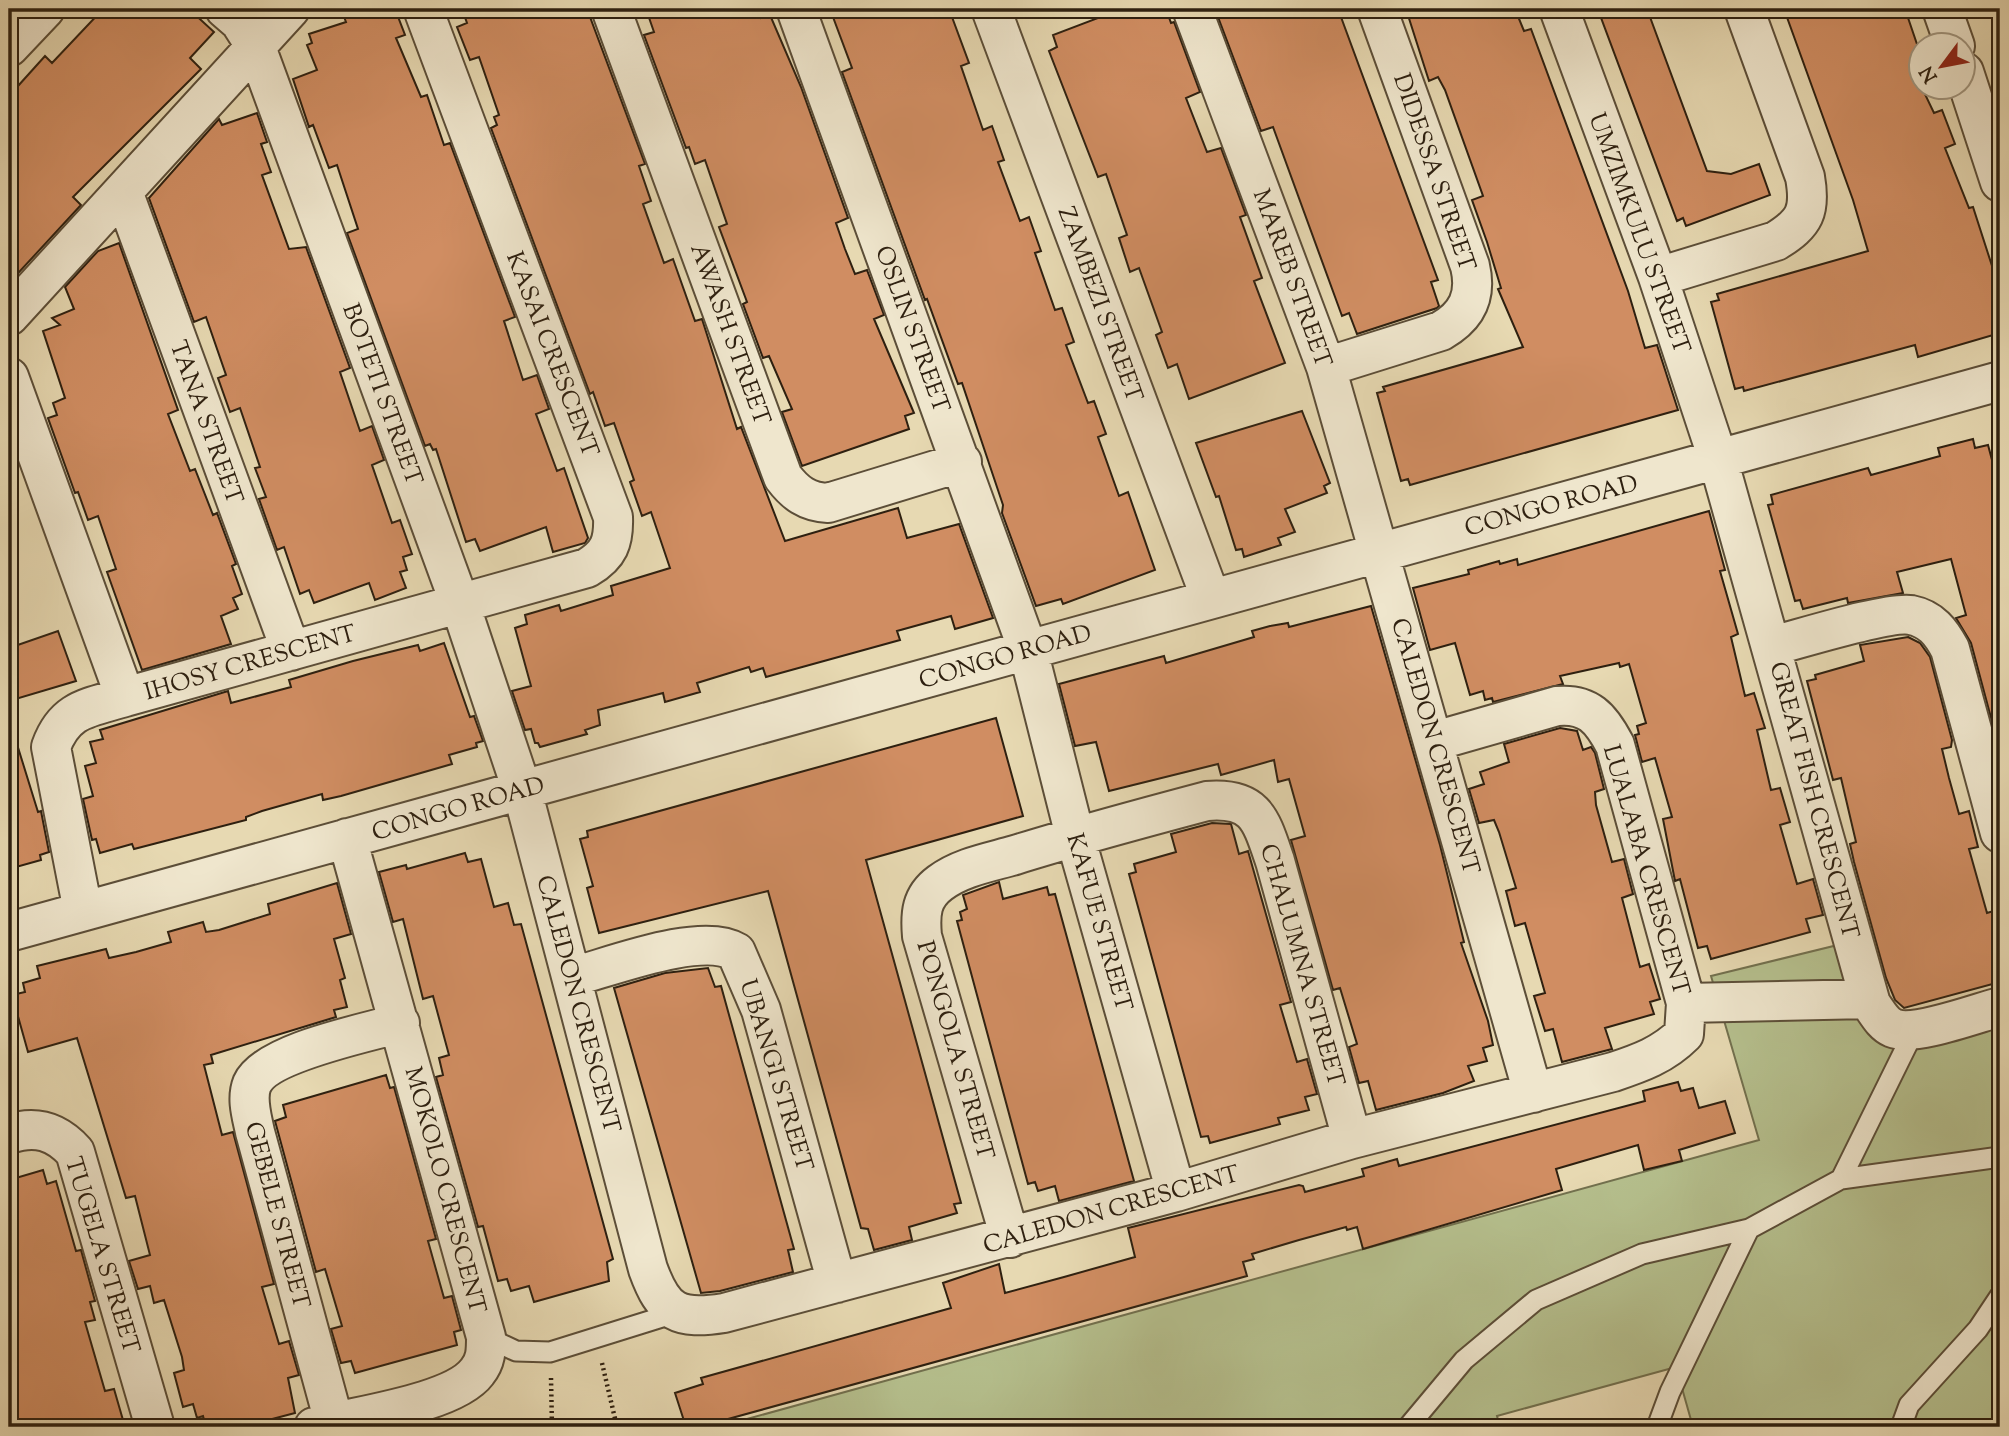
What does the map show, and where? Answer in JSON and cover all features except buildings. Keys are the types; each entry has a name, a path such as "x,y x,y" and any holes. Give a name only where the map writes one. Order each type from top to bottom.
{"street":[{"path":"9,47 45,9"},
{"name":"BOTETI STREET","path":"225,9 240,22 256,47 460,604 522,790"},
{"path":"9,316 124,194 290,9"},
{"name":"KASAI CRESCENT","path":"423,9 613,517 614,537 607,553 587,568 460,604"},
{"name":"AWASH STREET","path":"611,9 783,477 790,487 808,500 828,503 962,463"},
{"name":"OSLIN STREET","path":"796,9 1028,650"},
{"name":"ZAMBEZI STREET","path":"991,9 1211,599"},
{"name":"MAREB STREET","path":"1192,9 1326,367 1381,552"},
{"name":"DIDESSA STREET","path":"1326,367 1441,331 1456,322 1466,310 1472,295 1470,266 1377,9"},
{"name":"UMZIMKULU STREET","path":"1559,9 1658,277 1718,459"},
{"path":"1658,277 1776,241 1792,231 1804,216 1809,199 1805,177 1744,9"},
{"path":"1942,9 1950,32"},
{"path":"1974,102 1999,174"},
{"name":"TANA STREET","path":"124,194 290,651"},
{"name":"IHOSY CRESCENT","path":"9,377 125,697 460,604"},
{"name":"CONGO ROAD","path":"9,932 2000,381"},
{"name":"GREAT FISH CRESCENT","path":"1718,459 1869,999 1881,1019 1894,1028 1915,1029 2000,1007"},
{"name":"CALEDON CRESCENT","path":"522,790 648,1269 655,1289 675,1313 696,1318 723,1313 1010,1238 1352,1139 1533,1093 1381,552"},
{"path":"1772,646 1889,616 1909,614 1936,626 1950,649 2000,833"},
{"name":"KAFUE STREET","path":"1028,650 1075,836 1176,1192"},
{"path":"83,911 51,747 61,724 76,711 125,697"},
{"name":"LUALABA CRESCENT","path":"1435,741 1557,706 1572,705 1589,710 1604,723 1615,745 1686,1003 1684,1034 1662,1053 1613,1072 1533,1093"},
{"name":"CHALUMNA STREET","path":"1075,836 1207,801 1228,799 1242,803 1252,811 1265,831 1275,861 1352,1139"},
{"name":"PONGOLA STREET","path":"1010,1238 922,936 920,914 926,898 939,884 957,873 1075,836"},
{"name":"MOKOLO CRESCENT","path":"324,1425 427,1401 457,1388 476,1374 486,1355 486,1337 347,838"},
{"name":"UBANGI STREET","path":"572,977 691,946 713,944 736,952 761,1010 838,1283"},
{"path":"1686,1003 1869,999"},
{"name":"GEBELE STREET","path":"324,1425 255,1132 249,1103 251,1084 261,1071 280,1059 400,1023"},
{"name":"TUGELA STREET","path":"9,1133 35,1129 51,1132 63,1139 75,1152 155,1427"}],"lane":[{"path":"1841,1179 1915,1029"},
{"path":"1408,1427 1464,1360 1536,1300 1642,1254 1749,1229 1841,1179 2000,1157"},
{"path":"1657,1427 1670,1392 1749,1229"},
{"path":"1901,1427 1909,1405 1979,1329 2000,1296"},
{"path":"486,1337 516,1352 550,1352 597,1340 675,1313"}],"path":[{"path":"597,1340 617,1427"},
{"path":"550,1352 552,1427"}],"green space":[{"path":"1850,942 1879,1022 2000,1012 2000,1427 1693,1427 1676,1367 1497,1416 1500,1427 718,1427 1759,1140 1711,976"}]}
